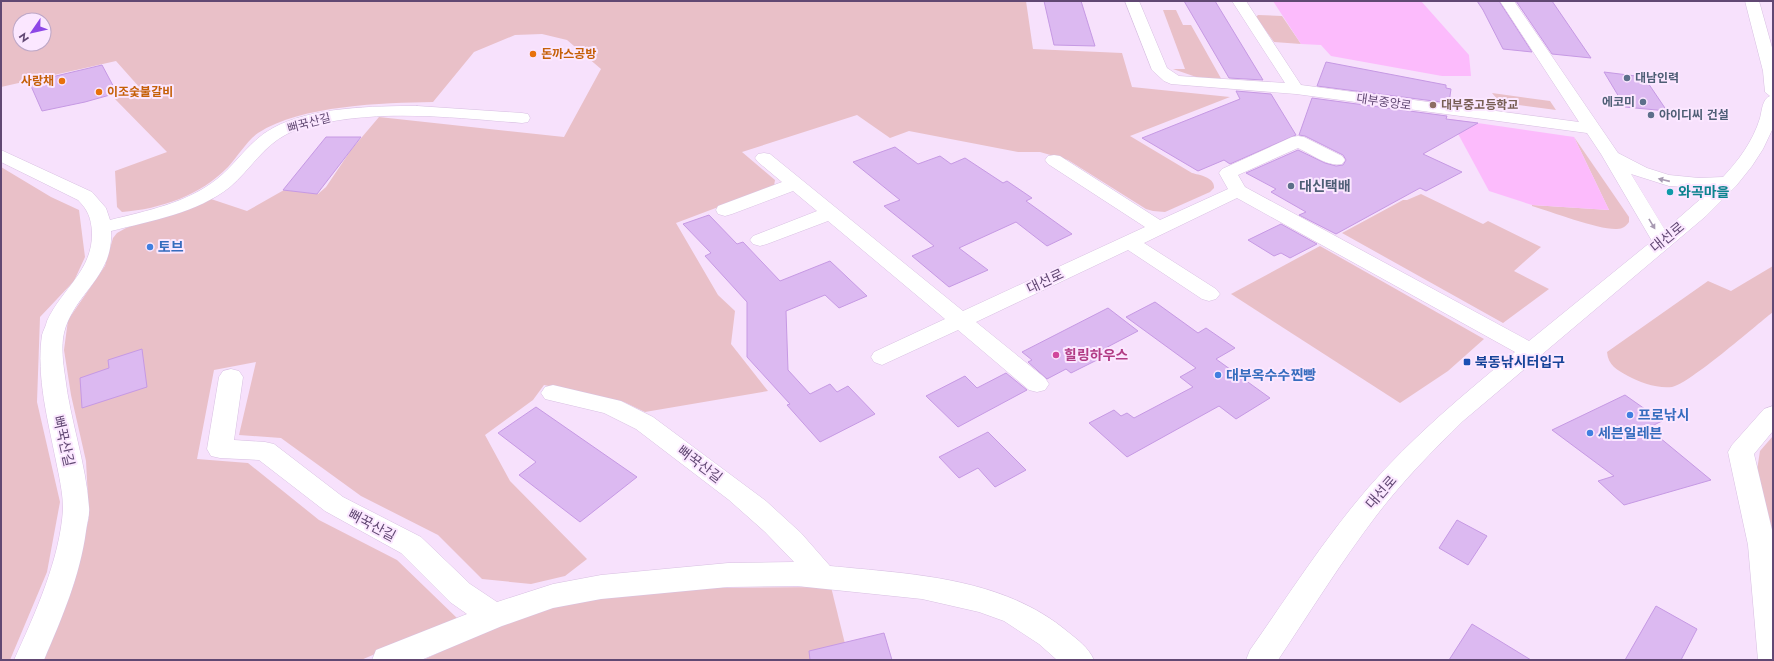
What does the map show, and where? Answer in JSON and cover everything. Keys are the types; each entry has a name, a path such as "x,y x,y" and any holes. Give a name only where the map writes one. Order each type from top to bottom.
{"street":[{"name":"대부중앙로","path":"1132,1 1160,70 1169,78 1186,82 1296,90 1592,129"},
{"path":"1239,1 1296,90"},
{"path":"1507,1 1610,154 1662,241"},
{"path":"1752,1 1771,59 1773,92"},
{"name":"대선로","path":"1261,660 1341,542 1377,496 1417,451 1449,420 1662,241 1699,212 1730,182 1746,164 1760,139 1770,118 1773,100"},
{"name":"뻐꾹산길","path":"101,228 169,209 208,193 223,183 264,142 277,132 298,124 356,113 387,110 522,118"},
{"path":"1336,160 1298,141 1228,173 1238,191 1530,351"},
{"path":"1610,154 1629,168 1662,180 1707,185 1730,182"},
{"name":"뻐꾹산길","path":"1,155 85,196 97,208 101,228 102,244 96,265 63,310 53,334 52,363 56,402 71,473 76,508 69,553 52,608 28,660"},
{"path":"764,158 1037,384"},
{"path":"1054,160 1159,228"},
{"path":"725,210 795,184"},
{"name":"대선로","path":"882,357 1238,191"},
{"path":"760,240 830,213"},
{"path":"1129,242 1209,294"},
{"name":"뻐꾹산길","path":"231,377 220,449 265,451 334,504 411,545 460,593 494,616"},
{"name":"뻐꾹산길","path":"553,393 582,398 621,410 642,421 721,479 778,528 804,552 822,576"},
{"path":"1773,415 1742,452 1762,545 1773,660"},
{"path":"387,660 494,616 553,596 602,587 728,575 796,574 922,587 978,600 1013,611 1050,635 1079,660"}],"shaded area":[{"path":"1,1 1026,1 1033,49 1122,53 1132,87 1230,97 1130,136 1192,173 1209,179 1214,184 1214,188 1210,192 1165,212 1146,209 1068,160 1040,152 1018,152 909,131 890,138 857,115 742,152 775,180 774,186 676,223 718,295 735,311 731,344 768,391 645,412 624,402 544,385 533,400 485,435 510,481 587,559 565,576 531,584 482,579 438,535 361,496 281,438 239,435 256,362 214,370 197,459 248,463 319,520 397,560 458,619 361,660 43,660 74,584 89,517 86,461 71,395 64,350 68,320 105,266 113,238 117,233 126,228 208,198 247,211 284,190 318,194 326,187 351,150 379,117 564,137 601,69 567,40 542,34 515,35 474,52 433,102 391,103 343,107 296,116 258,133 246,144 228,167 217,177 193,193 166,204 151,208 122,212 117,207 115,171 167,152 113,97 140,88 116,61 1,87"},
{"path":"1163,10 1176,10 1183,25 1191,25 1223,82 1202,79 1173,69 1185,69"},
{"path":"1258,15 1282,16 1301,44 1274,42 1256,17"},
{"path":"1492,93 1550,101 1556,110 1504,103 1498,100"},
{"path":"1574,137 1629,217 1629,222 1623,228 1609,229 1599,227 1532,206 1609,210"},
{"path":"1,167 51,197 79,210 85,257 74,281 40,317 37,402 60,502 47,572 10,660 1,660"},
{"path":"1421,194 1483,224 1488,221 1541,247 1514,271 1549,289 1503,323 1342,233 1403,200 1407,200"},
{"path":"1320,246 1484,339 1448,371 1400,403 1231,294"},
{"path":"1773,266 1773,312 1707,366 1692,376 1672,387 1655,386 1643,383 1620,372 1611,364 1607,352 1708,281 1731,291"},
{"path":"1773,436 1773,565 1757,470 1760,451"},
{"path":"831,587 849,660 423,660 468,639 545,608 600,598 706,588"}],"sand":[{"path":"1273,1 1421,1 1469,55 1471,76 1442,76 1331,56 1321,45 1301,44"},
{"path":"1450,119 1574,137 1609,210 1532,205 1489,191"}],"building":[{"path":"1044,1 1081,1 1095,46 1054,45"},
{"path":"1184,1 1215,1 1263,80 1229,78"},
{"path":"1477,1 1499,1 1532,52 1503,49"},
{"path":"1516,1 1552,1 1591,58 1552,54"},
{"path":"1326,62 1446,85 1446,88 1451,89 1449,103 1317,86"},
{"path":"102,65 117,93 85,102 42,111 31,86 40,83 39,80"},
{"path":"1604,72 1644,77 1667,111 1625,107"},
{"path":"1236,91 1271,94 1296,135 1230,164 1224,160 1198,171 1142,138 1240,99"},
{"path":"1312,98 1447,116 1446,119 1478,123 1423,154 1462,172 1426,191 1420,188 1336,234 1299,215 1306,212 1271,192 1276,189 1246,173 1298,150 1325,163 1336,166 1343,165 1346,160 1343,155 1305,136 1299,135"},
{"path":"326,137 361,137 317,194 283,190"},
{"path":"895,147 918,164 940,156 951,164 965,158 1003,183 1007,181 1032,198 1026,201 1072,234 1047,246 1016,222 959,248 988,270 949,287 912,256 934,246 884,206 900,200 853,162"},
{"path":"709,215 737,244 743,242 780,281 830,261 867,296 839,308 825,295 786,311 788,370 810,394 830,384 837,392 848,386 875,414 820,442 787,405 790,404 747,357 747,302 705,256 711,253 683,224"},
{"path":"1281,224 1317,244 1290,258 1281,253 1274,256 1248,240"},
{"path":"1155,302 1198,333 1206,328 1235,348 1216,359 1270,398 1236,419 1219,406 1127,457 1089,423 1114,410 1121,416 1127,413 1134,418 1193,387 1180,377 1196,368 1126,317"},
{"path":"1108,308 1138,331 1096,353 1101,358 1071,373 1066,369 1047,379 1028,362 1032,360 1022,352"},
{"path":"142,349 147,387 82,408 80,378 109,368 108,360"},
{"path":"1006,373 1027,390 958,427 926,396 965,376 977,388"},
{"path":"1625,395 1662,421 1648,428 1711,480 1624,505 1598,481 1614,476 1552,430"},
{"path":"536,407 637,477 580,522 519,475 536,462 498,433"},
{"path":"988,432 1026,470 995,487 978,468 959,478 939,457"},
{"path":"1457,520 1487,536 1468,565 1439,548"},
{"path":"1656,606 1697,629 1681,660 1625,660"},
{"path":"1472,624 1531,660 1449,660"},
{"path":"884,633 892,660 810,660 809,651"}],"place":[{"name":"돈까스공방","path":"533,54"},
{"name":"대남인력","path":"1627,78"},
{"name":"사랑채","path":"62,81"},
{"name":"이조숯불갈비","path":"99,92"},
{"name":"에코미","path":"1643,102"},
{"name":"대부중고등학교","path":"1433,105"},
{"name":"아이디씨 건설","path":"1651,115"},
{"name":"대신택배","path":"1291,186"},
{"name":"와곡마을","path":"1670,192"},
{"name":"토브","path":"150,247"},
{"name":"힐링하우스","path":"1056,355"},
{"name":"북동낚시터입구","path":"1467,362"},
{"name":"대부옥수수찐빵","path":"1218,375"},
{"name":"프로낚시","path":"1630,415"},
{"name":"세븐일레븐","path":"1590,433"}]}
